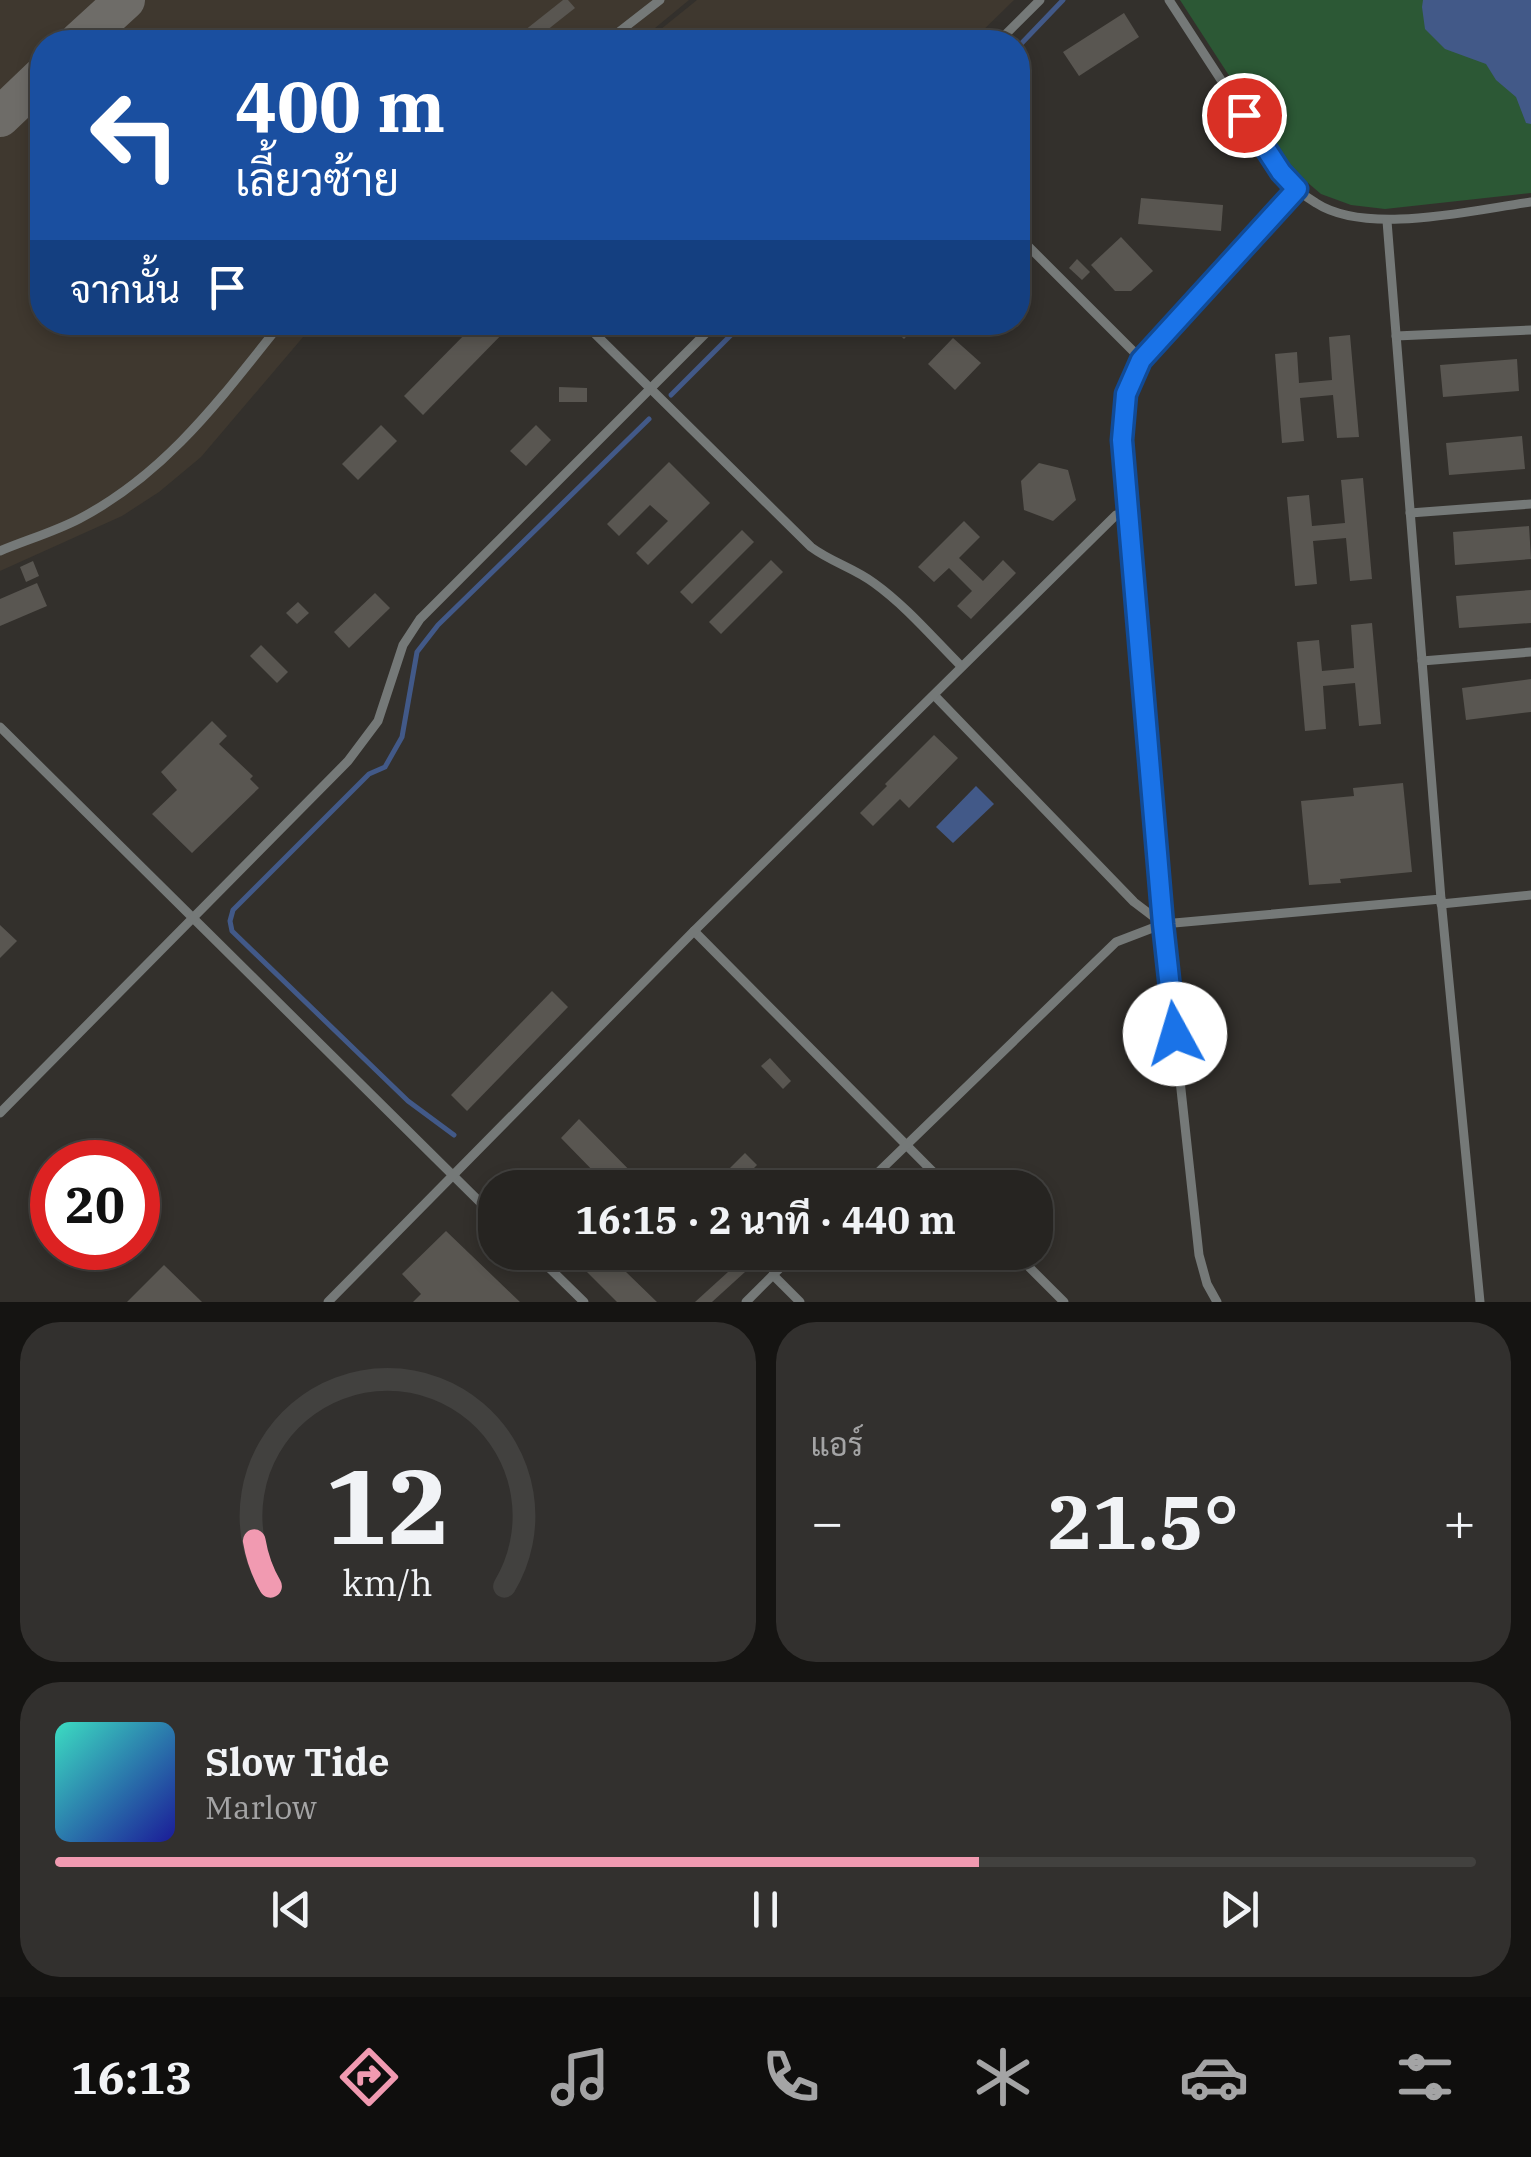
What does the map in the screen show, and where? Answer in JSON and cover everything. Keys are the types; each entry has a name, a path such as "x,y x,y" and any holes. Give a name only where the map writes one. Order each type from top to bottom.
{"lane":[{"path":"621,30 660,0"},
{"path":"1010,30 1040,0"},
{"path":"1169,0 1281,172 1319,206 1350,217 1388,221 1531,202"},
{"path":"1217,1302 1198,1256 1163,924 1122,440 1126,394 1141,360 1297,189"},
{"path":"1388,221 1441,902 1480,1302"},
{"path":"1030,248 1141,360"},
{"path":"1396,336 1531,330"},
{"path":"0,551 78,519 135,484 203,420 272,335"},
{"path":"596,335 812,547 891,596 961,666"},
{"path":"0,1113 348,761 378,721 403,645 420,619 705,335"},
{"path":"1410,513 1531,504"},
{"path":"328,1302 961,666 1116,514 1128,513"},
{"path":"1422,661 1531,652"},
{"path":"934,695 1134,902 1163,924"},
{"path":"0,727 478,1200"},
{"path":"880,1170 1116,942 1163,924 1531,895"},
{"path":"694,931 931,1170"},
{"path":"551,1270 584,1302"},
{"path":"746,1302 778,1270"},
{"path":"1032,1270 1064,1302"},
{"path":"773,1275 800,1302"}],"shaded area":[{"path":"0,0 689,0 653,30 30,30 30,335 305,335 201,457 159,492 122,516 0,571"},
{"path":"697,0 1014,0 983,30 660,30"}],"green space":[{"path":"1180,0 1531,0 1531,193 1385,209 1351,205 1321,194 1287,165"}],"water":[{"path":"1423,0 1531,0 1531,124 1526,123 1516,97 1496,80 1486,64 1445,49 1425,29"},
{"path":"976,786 994,804 953,843 936,827"}],"building":[{"path":"563,0 575,8 547,30 525,30"},
{"path":"1124,13 1139,37 1079,76 1063,52"},
{"path":"1141,198 1223,205 1221,231 1138,224"},
{"path":"1121,237 1153,271 1131,291 1115,291 1091,265"},
{"path":"1077,259 1090,272 1082,280 1069,268"},
{"path":"464,335 501,335 423,415 404,396"},
{"path":"1350,335 1359,437 1337,438 1333,395 1300,398 1304,441 1282,443 1275,354 1297,352 1299,383 1332,380 1329,337"},
{"path":"953,338 981,363 955,390 928,364"},
{"path":"1517,359 1519,391 1443,397 1440,365"},
{"path":"559,387 587,388 587,402 559,402"},
{"path":"381,425 397,441 358,480 342,464"},
{"path":"536,425 551,440 526,466 510,451"},
{"path":"1522,436 1525,469 1449,475 1446,443"},
{"path":"669,462 710,503 648,565 636,553 668,521 650,505 619,536 607,524"},
{"path":"1039,463 1068,470 1076,500 1053,521 1024,510 1021,481"},
{"path":"1363,478 1372,579 1350,581 1346,538 1313,541 1317,584 1295,586 1287,497 1309,495 1312,526 1345,523 1341,480"},
{"path":"964,521 980,537 959,558 983,581 1003,560 1016,573 971,619 957,606 972,591 949,568 934,582 918,567"},
{"path":"1529,526 1531,559 1455,565 1453,532"},
{"path":"742,530 754,542 692,604 680,592"},
{"path":"771,560 783,572 721,634 709,622"},
{"path":"33,561 39,576 26,582 20,567"},
{"path":"37,583 47,606 0,626 0,599"},
{"path":"1531,590 1531,623 1459,628 1456,596"},
{"path":"375,593 390,608 349,648 334,632"},
{"path":"298,602 309,613 297,624 286,613"},
{"path":"1372,623 1381,724 1359,726 1355,683 1323,686 1326,729 1305,731 1297,642 1319,640 1322,671 1354,668 1351,625"},
{"path":"261,645 288,672 277,683 250,656"},
{"path":"1531,679 1531,712 1466,720 1462,688"},
{"path":"212,721 227,736 219,744 253,776 250,779 259,788 192,853 152,814 177,790 161,772"},
{"path":"934,735 958,758 909,808 900,799 873,826 860,813"},
{"path":"1403,783 1412,872 1309,885 1301,801 1354,796 1353,788"},
{"path":"0,925 17,941 0,958"},
{"path":"552,991 568,1007 467,1111 451,1095"},
{"path":"770,1058 791,1081 783,1089 761,1066"},
{"path":"579,1119 629,1170 592,1170 561,1138"},
{"path":"745,1153 757,1165 752,1170 728,1170"},
{"path":"446,1231 478,1262 478,1270 487,1270 520,1302 413,1302 421,1294 402,1274"},
{"path":"164,1265 202,1302 127,1302"},
{"path":"585,1270 628,1270 657,1302 617,1302"},
{"path":"730,1270 747,1270 712,1302 695,1302"}],"waterway":[{"path":"1030,34 1063,0"},
{"path":"671,395 731,335"},
{"path":"454,1135 408,1101 232,931 230,921 233,910 369,774 385,767 402,737 417,652 438,625 649,419"}],"taxiway":[{"path":"92,30 125,0"},
{"path":"0,117 30,88"}],"route":[{"path":"1175,1034 1122,440 1126,394 1141,360 1297,189 1281,172 1244,115"}]}
